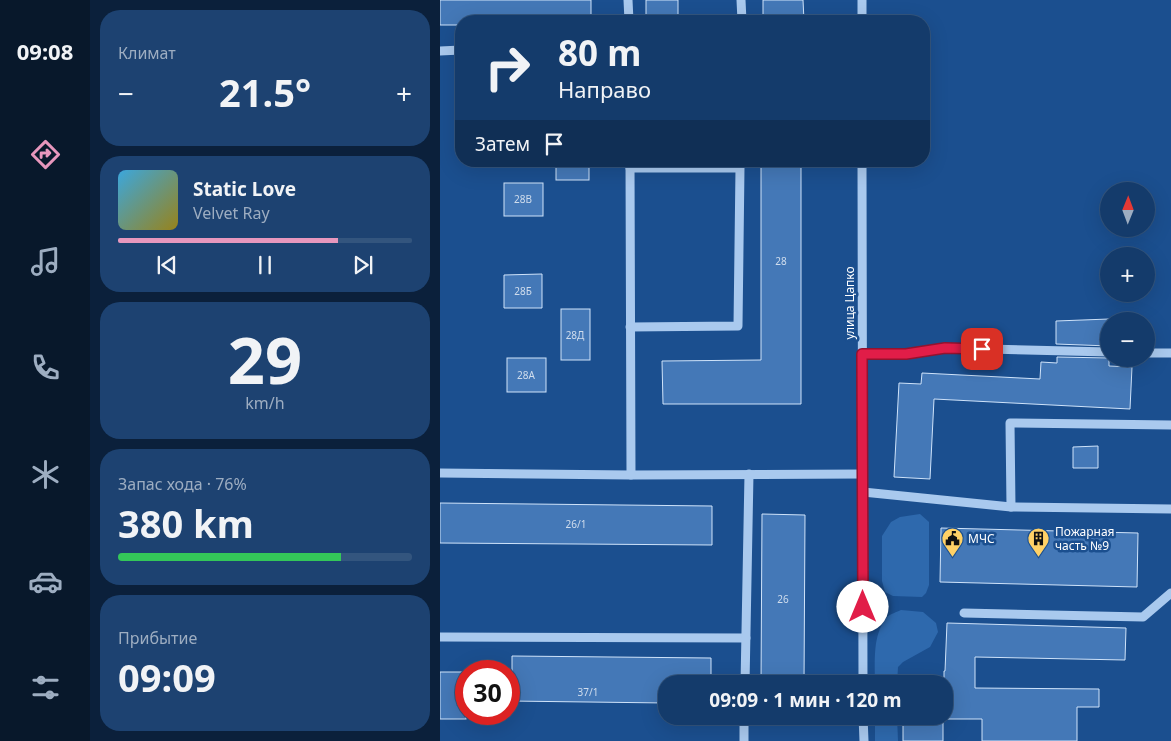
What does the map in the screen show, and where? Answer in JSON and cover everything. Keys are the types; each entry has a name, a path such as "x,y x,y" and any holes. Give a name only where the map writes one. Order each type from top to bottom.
{"street":[{"path":"628,0 629,15"},
{"path":"741,0 742,15"},
{"path":"862,0 862,15"},
{"path":"440,50 455,50"},
{"path":"630,167 631,475"},
{"path":"630,327 738,326 740,168 712,167"},
{"name":"улица Цапко","path":"862,167 863,675"},
{"path":"862,354 906,354 945,348 1100,352"},
{"path":"1155,352 1171,353"},
{"path":"1011,506 1010,423 1171,425"},
{"path":"440,473 631,475 863,474"},
{"path":"745,675 749,474"},
{"path":"863,492 1011,506 1171,509"},
{"path":"964,613 1143,617 1171,593"},
{"path":"440,637 746,638"},
{"path":"744,725 744,741"},
{"path":"864,725 864,741"}],"shaded area":[{"path":"920,514 929,522 929,585 922,597 893,596 885,592 882,581 882,536 891,522 900,517"},
{"path":"901,610 923,612 936,623 938,632 930,647 903,662 898,667 898,675 875,675 875,649 879,632 887,617"},
{"path":"875,725 897,725 898,741 875,741"}],"building":[{"path":"440,0 591,0 591,15 455,15 455,25 440,25"},
{"path":"646,0 678,0 678,15 646,15"},
{"path":"763,0 803,0 804,15 763,15"},
{"path":"556,167 589,167 589,180 556,180"},
{"path":"761,167 801,167 801,404 663,404 662,361 761,360"},
{"path":"504,183 543,183 543,216 504,216"},
{"path":"542,274 542,308 504,308 504,275"},
{"path":"561,309 590,309 590,360 561,360"},
{"path":"1100,319 1100,346 1056,344 1056,321"},
{"path":"1057,357 1100,358 1100,367 1132,367 1130,409 934,399 930,479 894,477 899,383 921,384 922,373 1040,379 1041,362 1057,363"},
{"path":"507,358 546,358 546,392 507,392"},
{"path":"1098,446 1098,468 1073,468 1073,447"},
{"path":"440,503 712,506 712,545 440,543"},
{"path":"762,514 805,515 804,675 761,675"},
{"name":"Пожарная часть №9","path":"941,528 1138,533 1137,587 940,582"},
{"path":"947,623 1126,628 1125,660 975,657 975,688 1099,689 1099,707 1077,707 1077,741 982,741 982,719 953,719 953,675 944,675"},
{"path":"512,656 711,658 711,675 658,675 658,703 520,701 520,660 512,660"},
{"path":"440,672 455,672 455,719 440,719"},
{"path":"903,725 943,725 943,741 903,741"}],"place":[{"name":"МЧС","path":"952,558"},
{"name":"Пожарная часть №9","path":"1039,558"}],"route":[{"path":"863,607 862,354 906,354 945,348 982,349"}]}
